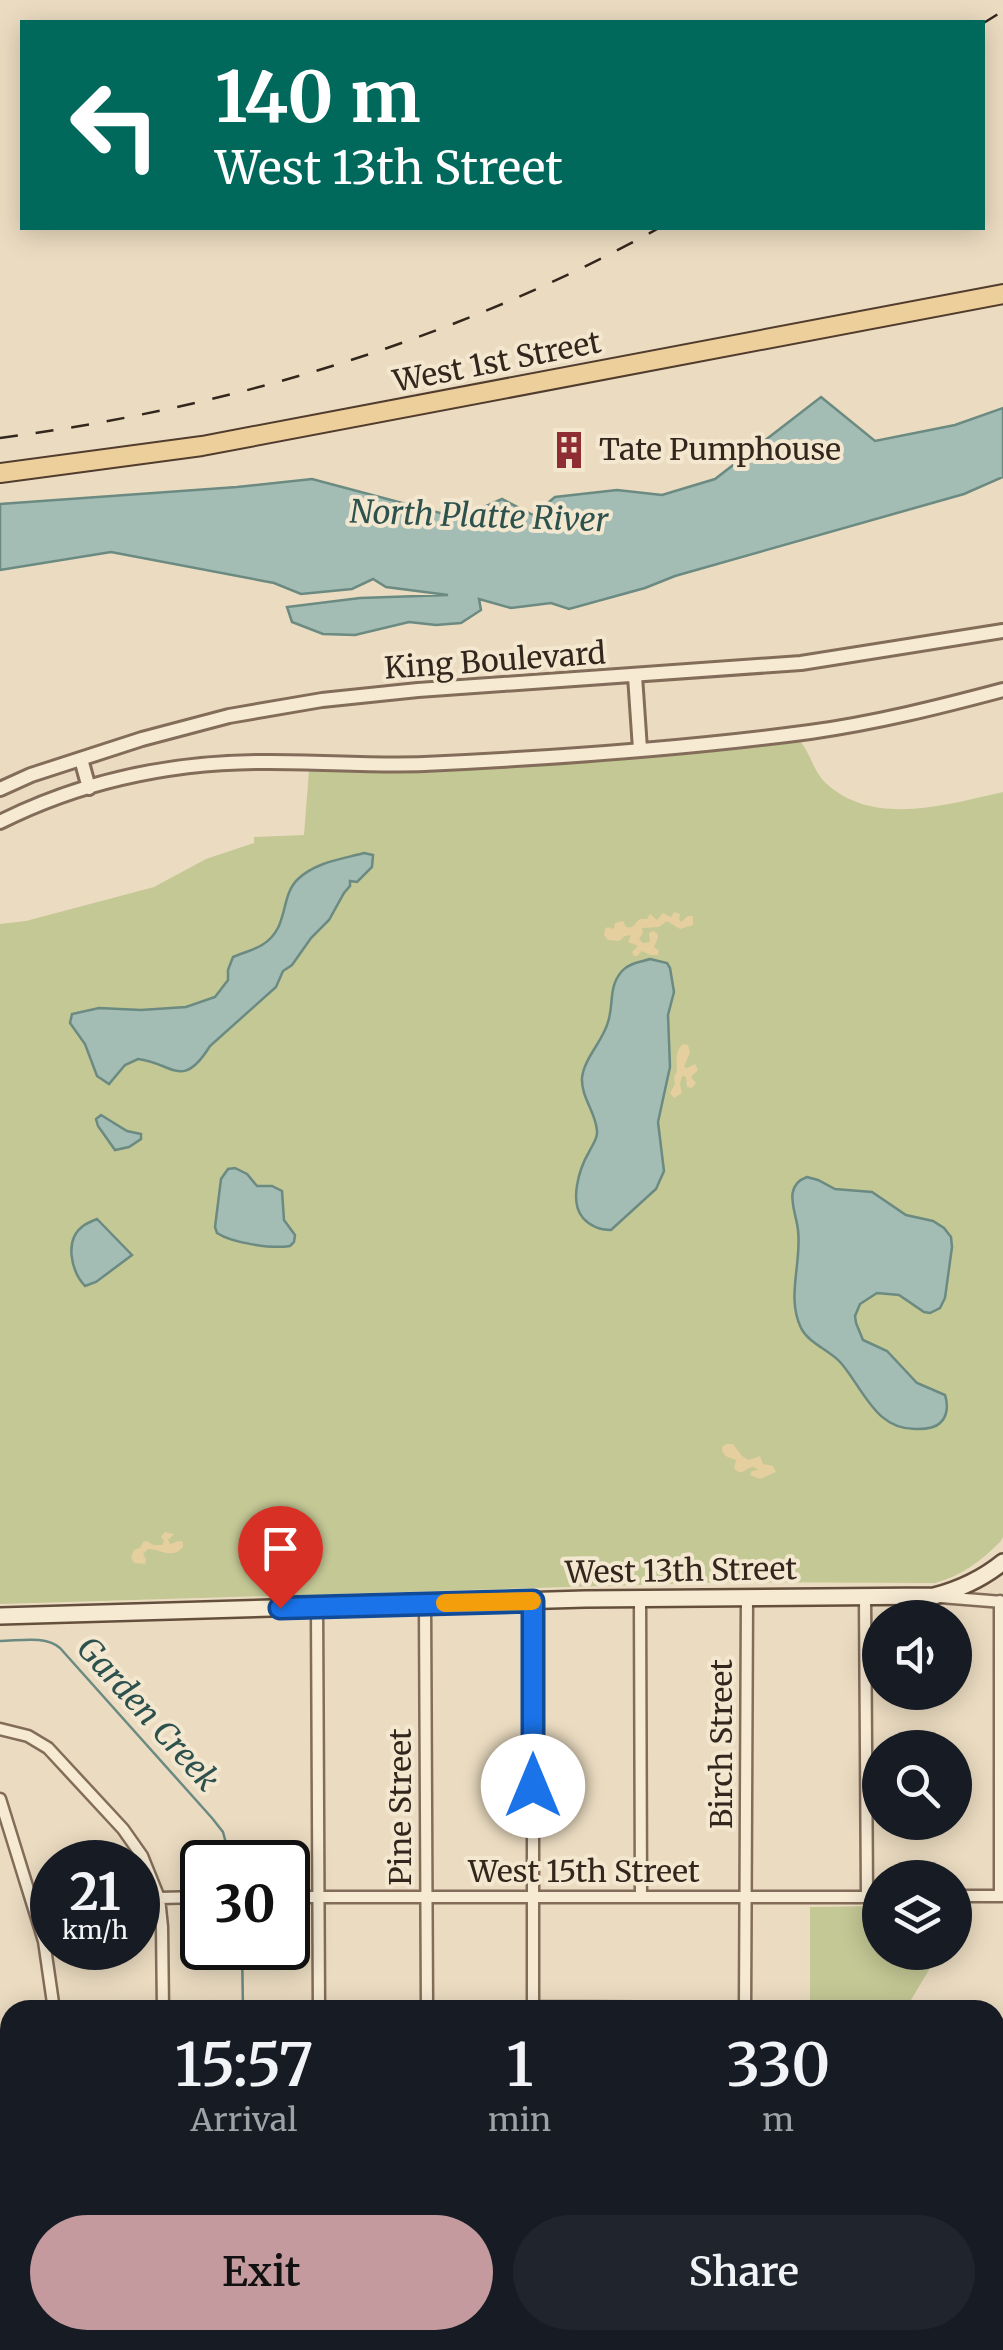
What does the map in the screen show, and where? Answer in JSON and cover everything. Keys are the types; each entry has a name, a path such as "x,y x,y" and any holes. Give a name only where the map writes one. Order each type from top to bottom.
{"main road":[{"name":"West 1st Street","path":"0,474 202,446 1003,294"},
{"path":"934,1596 979,1580 1003,1562"},
{"name":"West 13th Street","path":"0,1616 640,1598 934,1596"}],"street":[{"name":"King Boulevard","path":"0,789 142,739 229,716 322,700 800,663 1003,631"},
{"path":"634,676 640,749"},
{"path":"0,822 57,797 124,777 203,764 420,764 640,749 810,732 907,715 1003,690"},
{"path":"81,759 88,788"},
{"name":"West 13th Street","path":"934,1596 1001,1602"},
{"path":"865,1597 866,1860"},
{"path":"640,1598 640,1897"},
{"name":"Birch Street","path":"746,1598 746,2000"},
{"path":"532,2000 533,1601"},
{"path":"972,1896 1002,1896 1001,1602"},
{"name":"Pine Street","path":"426,1604 427,2000"},
{"path":"318,1607 319,2000"},
{"path":"0,1730 40,1742 132,1840"},
{"path":"0,1800 44,1941 53,2000"},
{"name":"West 15th Street","path":"310,1896 862,1896"},
{"path":"160,1912 163,2000"}],"green space":[{"path":"798,739 828,785 868,806 913,809 1003,792 1001,1541 971,1566 935,1583 737,1582 0,1604 0,924 26,921 154,887 206,859 254,843 254,837 304,835 309,770 383,773 475,769 661,755"},
{"path":"862,1906 862,1970 929,1970 911,2000 810,2000 810,1907"}],"sand":[{"path":"674,912 680,914 681,922 693,916 693,925 680,929 667,921 659,927 642,928 639,939 643,943 650,942 649,933 657,933 654,947 658,955 642,951 634,956 632,952 638,946 628,942 631,935 619,941 608,940 604,935 608,927 614,929 615,923 623,921 631,927 650,914 657,920 663,913 671,917"},
{"path":"683,1044 688,1045 690,1052 684,1067 695,1064 698,1070 691,1077 696,1083 687,1087 686,1077 682,1076 682,1093 674,1098 670,1093 675,1084 677,1053"},
{"path":"726,1444 733,1444 749,1460 760,1456 763,1464 773,1466 776,1472 760,1479 750,1475 758,1470 754,1467 737,1471 736,1460 723,1453"},
{"path":"165,1532 174,1534 168,1540 170,1544 179,1541 183,1547 171,1553 148,1549 143,1554 145,1564 134,1563 134,1550 147,1541 162,1545"}],"water":[{"name":"North Platte River","path":"821,397 875,441 955,425 1003,408 1003,477 964,494 569,609 551,603 511,608 479,599 481,610 461,623 409,622 355,635 323,634 292,622 287,607 360,598 448,595 386,587 373,579 352,589 301,594 274,583 111,552 0,570 0,504 312,479 459,518 502,499 533,515 555,497 617,490 662,495 715,479"},
{"path":"364,853 373,855 372,867 357,882 350,881 329,920 283,971 276,987 210,1046 192,1068 177,1071 138,1059 125,1065 109,1084 97,1076 85,1044 70,1023 72,1014 99,1008 186,1007 215,997 228,980 233,957 262,945 277,930 288,895 298,879 321,865"},
{"path":"650,959 667,963 674,992 668,1015 670,1067 658,1122 664,1171 656,1189 611,1230 603,1229 586,1221 577,1203 579,1176 597,1134 582,1078 586,1063 606,1029 618,977 628,966"},
{"path":"101,1115 127,1131 141,1134 141,1139 115,1150 98,1126 96,1119"},
{"path":"235,1168 257,1186 282,1191 284,1220 295,1235 290,1246 252,1244 217,1233 221,1179 228,1169"},
{"path":"807,1177 835,1189 872,1192 906,1215 933,1221 951,1237 945,1298 940,1308 924,1312 899,1295 877,1293 860,1304 855,1316 863,1340 887,1351 917,1383 945,1395 946,1413 935,1426 904,1428 881,1416 841,1363 801,1328 795,1304 799,1242 792,1200 795,1186"},
{"path":"97,1219 132,1255 85,1286 73,1264 73,1239 85,1225"}],"waterway":[{"name":"Garden Creek","path":"0,1641 39,1640 60,1648 212,1818 225,1840"},
{"name":"Garden Creek","path":"242,1970 243,2000"}],"railway":[{"path":"985,22 1003,11"},
{"path":"0,438 171,408 339,364 503,304 655,230"}],"slow traffic":[{"path":"445,1603 532,1601"}],"place":[{"name":"Tate Pumphouse","path":"569,450"}],"route":[{"path":"280,1608 533,1601 533,1786"}]}
